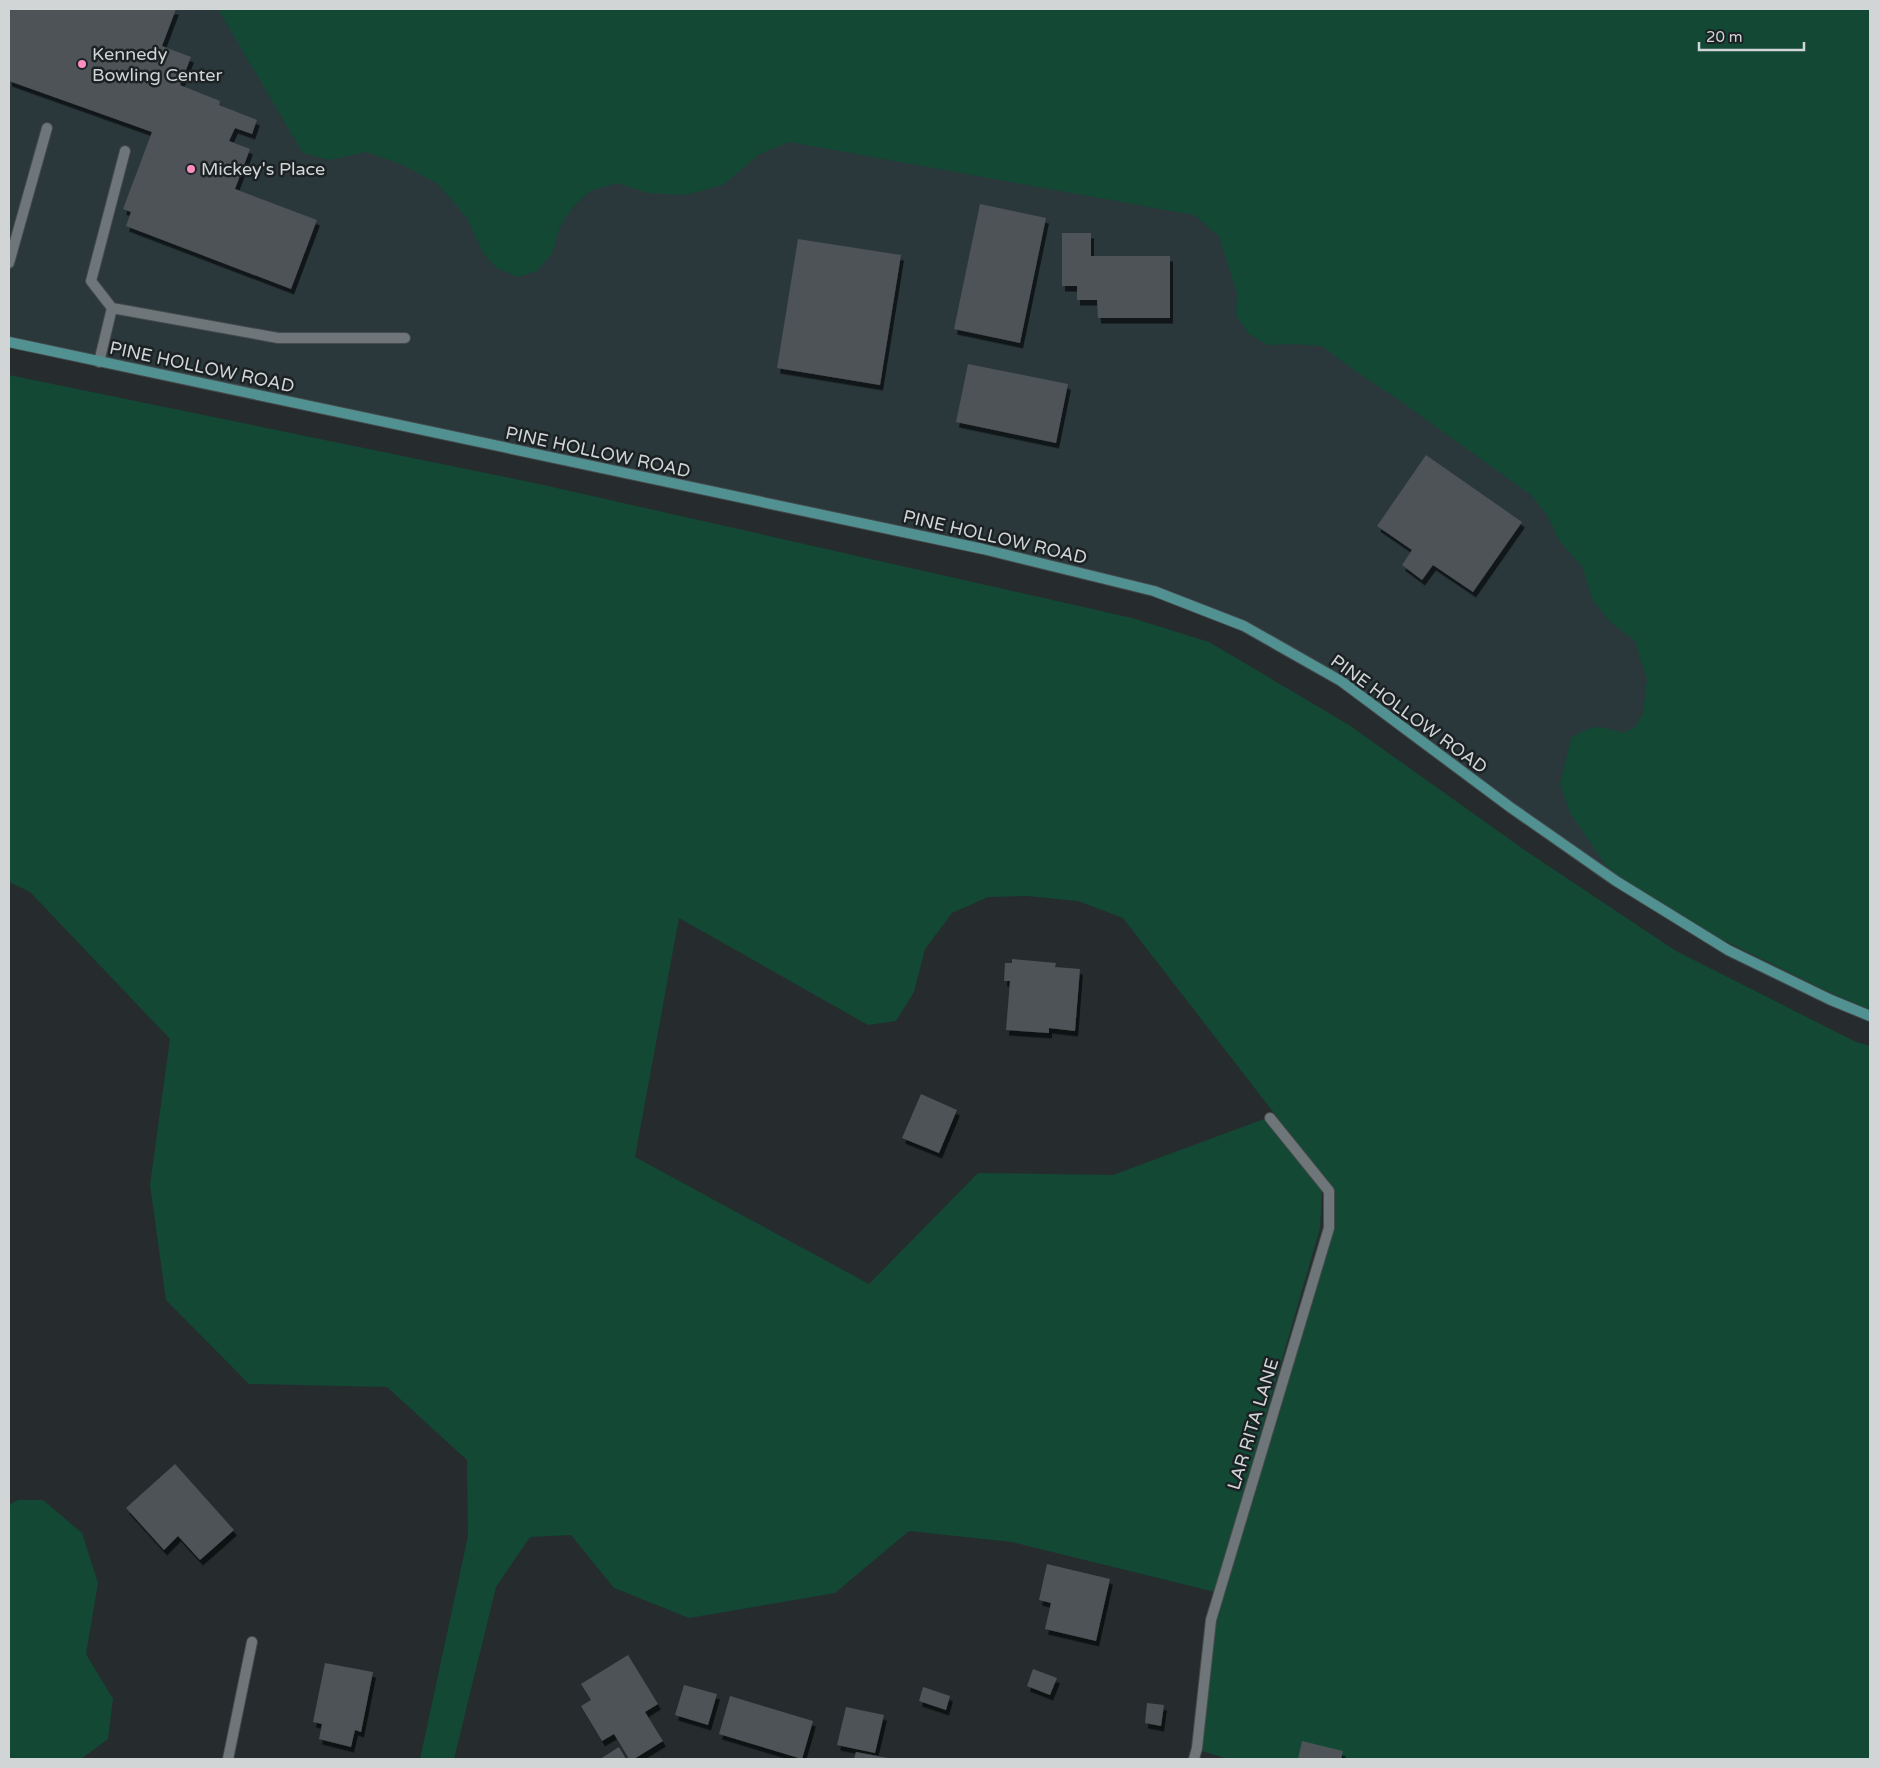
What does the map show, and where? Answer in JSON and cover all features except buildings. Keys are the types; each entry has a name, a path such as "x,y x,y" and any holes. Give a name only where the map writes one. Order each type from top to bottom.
{"street":[{"path":"9,263 47,128"},
{"path":"125,151 91,281 112,308 278,338 406,338"},
{"path":"99,362 112,308"},
{"name":"PINE HOLLOW ROAD","path":"9,342 983,549 1154,591 1244,626 1341,681 1510,807 1616,881 1728,950 1831,1000 1870,1016"},
{"name":"LAR RITA LANE","path":"1194,1759 1198,1748 1211,1620 1329,1228 1329,1191 1270,1118"},
{"path":"228,1759 252,1642"}],"shaded area":[{"path":"9,9 733,9 1198,98 1849,524 1616,881 1341,681 1244,626 1154,591 9,342"}],"green space":[{"path":"218,9 1870,9 1870,1010 1721,939 1610,871 1570,813 1560,784 1571,738 1585,730 1596,727 1623,733 1635,727 1643,713 1647,679 1635,641 1609,621 1592,599 1583,568 1559,540 1547,515 1530,494 1322,346 1268,345 1249,334 1236,315 1237,293 1219,236 1194,215 789,142 758,155 723,185 685,195 648,193 618,183 590,191 571,209 559,229 553,252 537,271 517,277 497,268 483,253 467,218 438,184 401,164 366,152 330,160 303,153"},
{"path":"9,375 539,484 1132,618 1209,642 1349,725 1526,851 1676,951 1854,1041 1870,1046 1870,1759 1228,1759 1202,1751 1215,1621 1334,1228 1335,1192 1123,918 1078,901 1027,896 988,897 952,913 925,949 914,992 896,1021 868,1025 679,918 635,1157 869,1284 978,1173 1113,1175 1264,1119 1322,1190 1320,1228 1215,1592 1012,1542 909,1531 835,1593 689,1618 614,1588 571,1535 530,1537 496,1587 454,1759 420,1759 468,1536 467,1460 387,1387 249,1384 166,1300 150,1185 170,1039 30,892 9,882"},
{"path":"18,1500 43,1500 82,1533 98,1583 86,1654 113,1699 108,1739 81,1759 9,1759 9,1505"}],"place":[{"name":"Kennedy Bowling Center","path":"82,64"},
{"name":"Mickey's Place","path":"191,169"}]}
